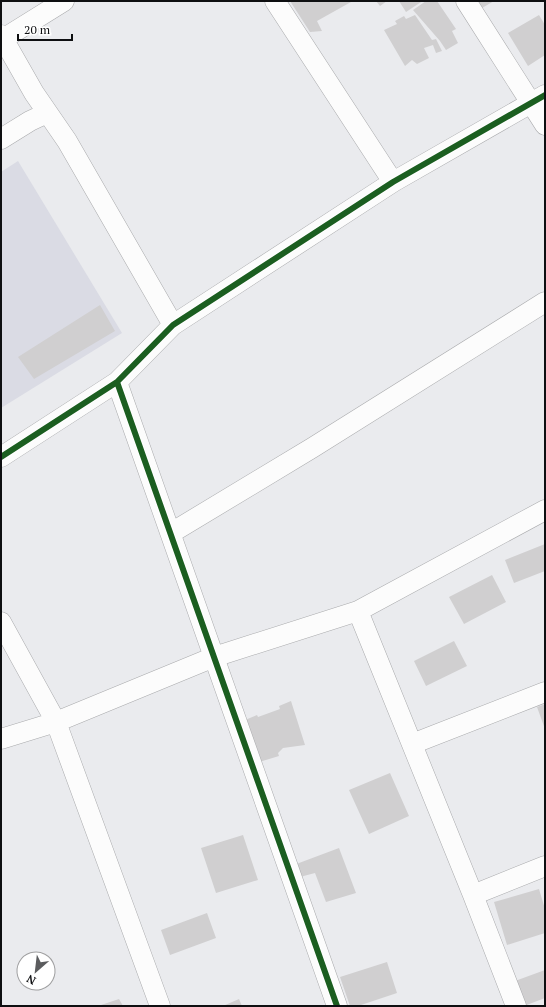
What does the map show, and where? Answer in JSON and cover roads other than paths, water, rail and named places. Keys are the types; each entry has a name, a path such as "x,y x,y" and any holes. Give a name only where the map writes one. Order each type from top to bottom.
{"street":[{"path":"64,1 2,37 34,93 67,141 173,325"},
{"path":"275,1 394,182"},
{"path":"466,1 538,99 545,125"},
{"path":"1,457 117,382 173,325 394,182 538,99"},
{"path":"1,139 47,112"},
{"path":"170,533 312,448 545,302"},
{"path":"117,382 337,1006"},
{"path":"1,739 56,722 214,657 358,612 545,510"},
{"path":"358,612 473,895 516,1006"},
{"path":"1,622 56,722 160,1006"},
{"path":"412,744 545,692"},
{"path":"473,895 545,866"}]}
